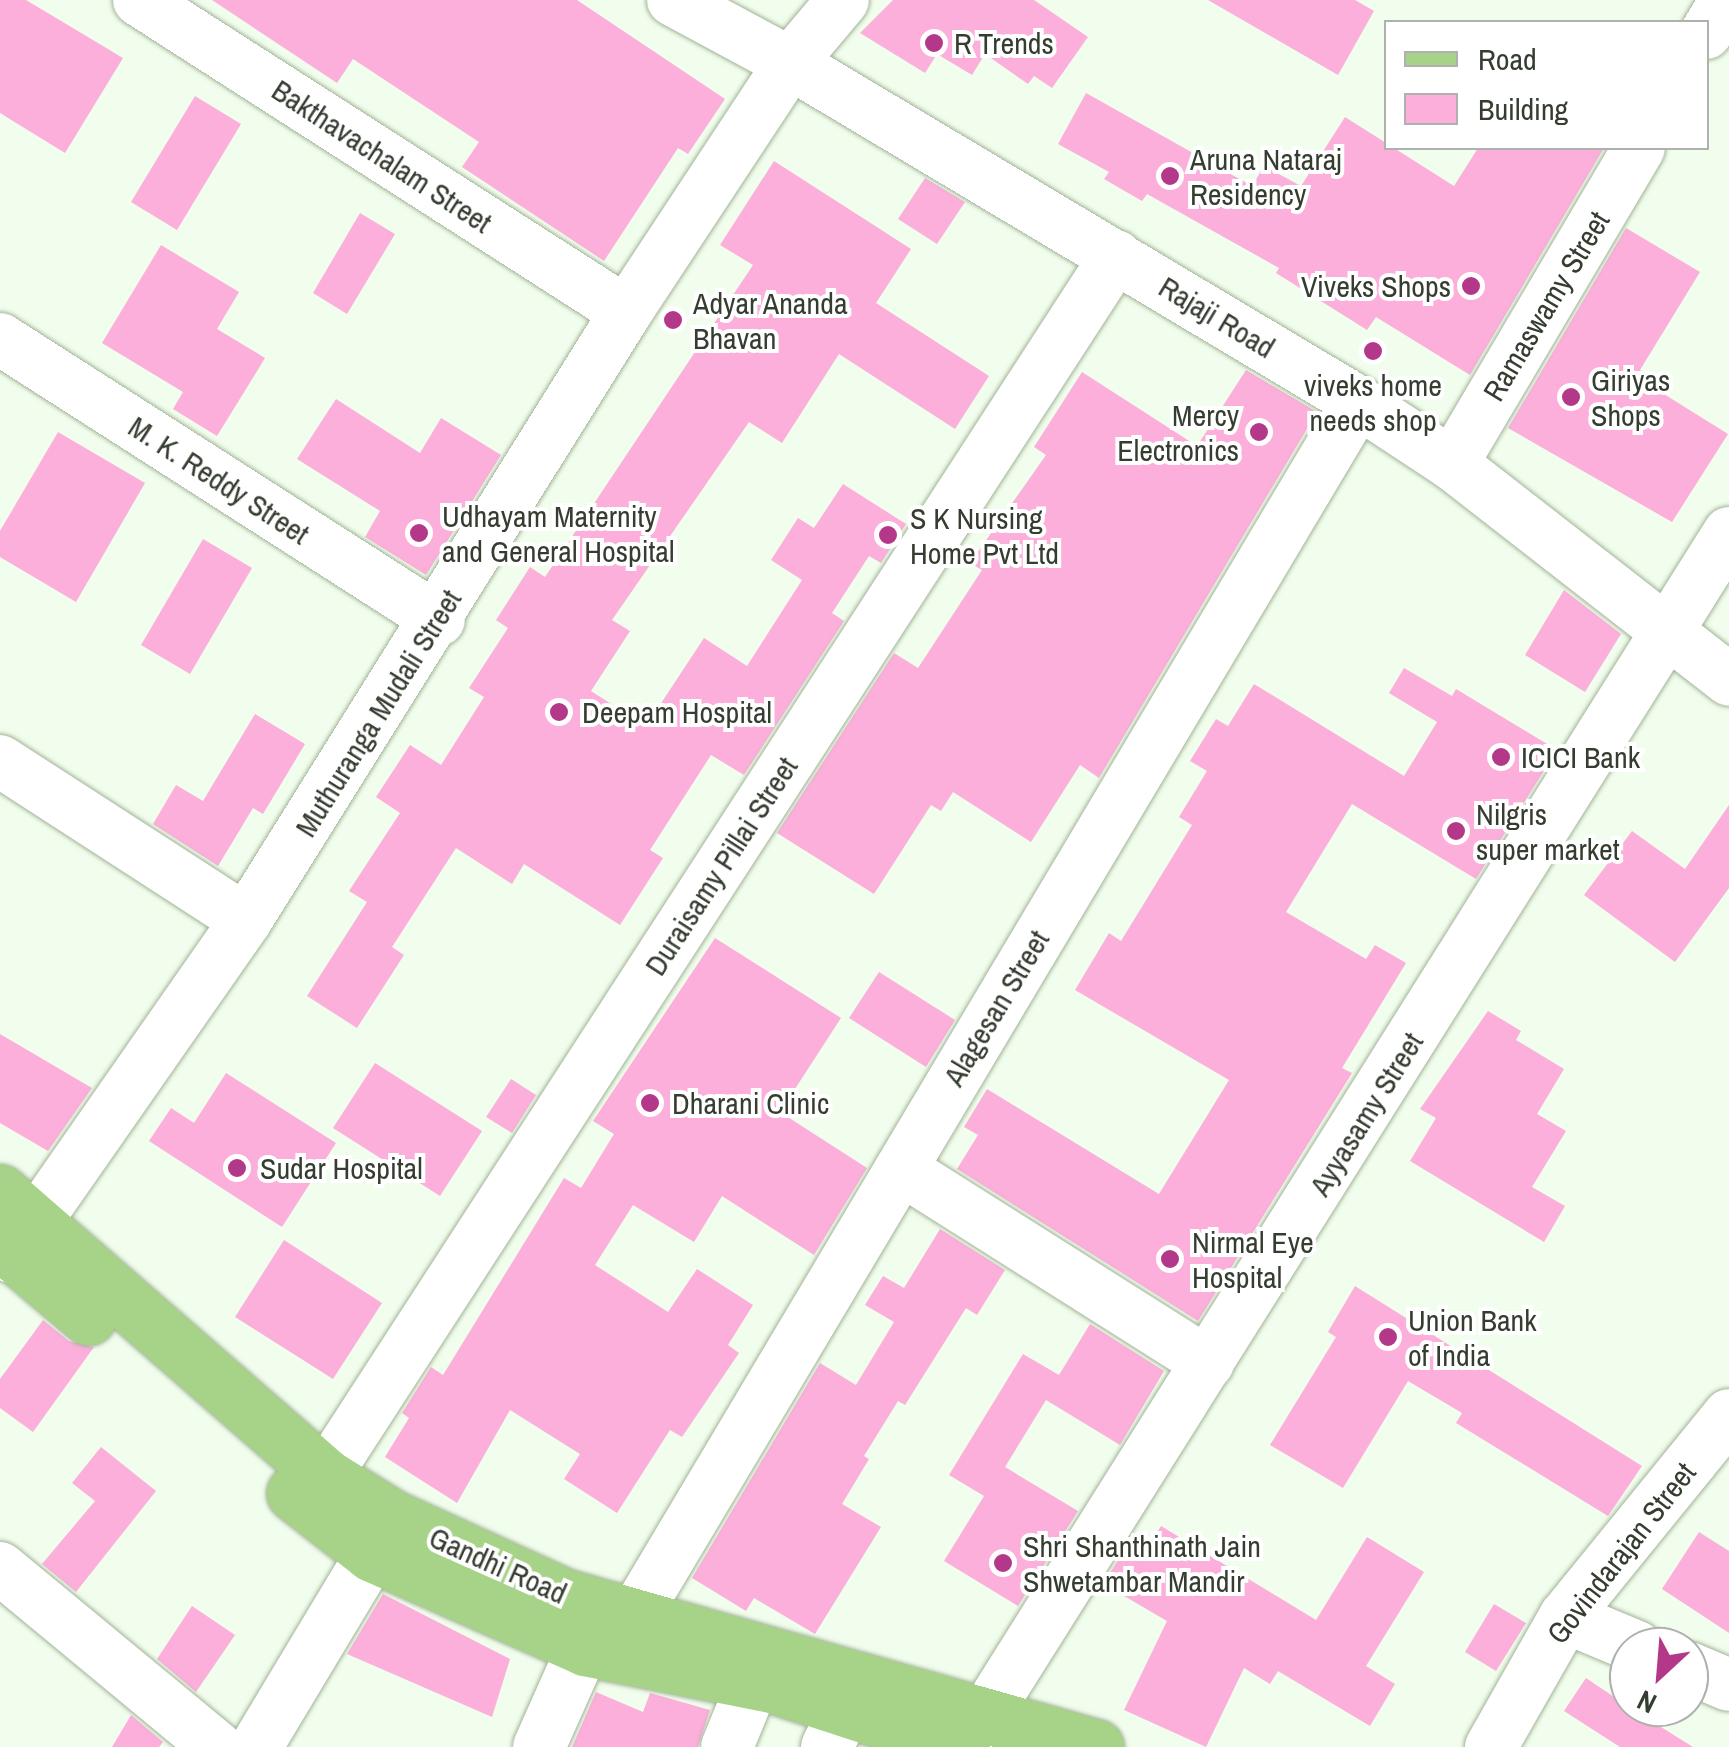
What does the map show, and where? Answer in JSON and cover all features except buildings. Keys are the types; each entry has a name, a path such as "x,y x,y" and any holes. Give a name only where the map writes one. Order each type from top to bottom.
{"main road":[{"name":"Gandhi Road","path":"10,1237 325,1476 393,1518 563,1596 607,1623 754,1682 836,1730 974,1735 1096,1747"},
{"name":"Gandhi Road","path":"10,1237 240,1452 372,1554 974,1735"}],"street":[{"name":"Bakthavachalam Street","path":"139,0 626,312"},
{"name":"Rajaji Road","path":"673,0 790,62 1358,402 1452,464 1729,680"},
{"name":"Muthuranga Mudali Street","path":"10,1237 246,920 438,620 626,312 790,62 843,0"},
{"path":"1709,27 1726,0"},
{"name":"Ramaswamy Street","path":"1452,464 1638,150"},
{"name":"Duraisamy Pillai Street","path":"325,1476 1116,256"},
{"name":"M. K. Reddy Street","path":"0,338 438,620"},
{"name":"Alagesan Street","path":"539,1747 607,1623 901,1169 1358,402"},
{"name":"Ayyasamy Street","path":"974,1735 1668,635 1729,532"},
{"path":"0,760 246,920"},
{"path":"901,1169 1208,1363"},
{"name":"Govindarajan Street","path":"1491,1747 1565,1617 1729,1415"},
{"path":"256,1747 372,1554"},
{"path":"0,1568 216,1747"},
{"path":"1565,1617 1609,1635"},
{"path":"726,1747 754,1682"}],"place":[{"name":"R Trends","path":"934,43"},
{"name":"Aruna Nataraj Residency","path":"1170,176"},
{"name":"Viveks Shops","path":"1471,286"},
{"name":"Adyar Ananda Bhavan","path":"673,320"},
{"name":"viveks home needs shop","path":"1373,351"},
{"name":"Giriyas Shops","path":"1571,397"},
{"name":"Mercy Electronics","path":"1259,432"},
{"name":"Udhayam Maternity and General Hospital","path":"419,533"},
{"name":"S K Nursing Home Pvt Ltd","path":"888,535"},
{"name":"Deepam Hospital","path":"559,712"},
{"name":"ICICI Bank","path":"1501,757"},
{"name":"Nilgris super market","path":"1456,831"},
{"name":"Dharani Clinic","path":"650,1103"},
{"name":"Sudar Hospital","path":"237,1168"},
{"name":"Nirmal Eye Hospital","path":"1170,1259"},
{"name":"Union Bank of India","path":"1388,1337"},
{"name":"Shri Shanthinath Jain Shwetambar Mandir","path":"1003,1563"}]}
